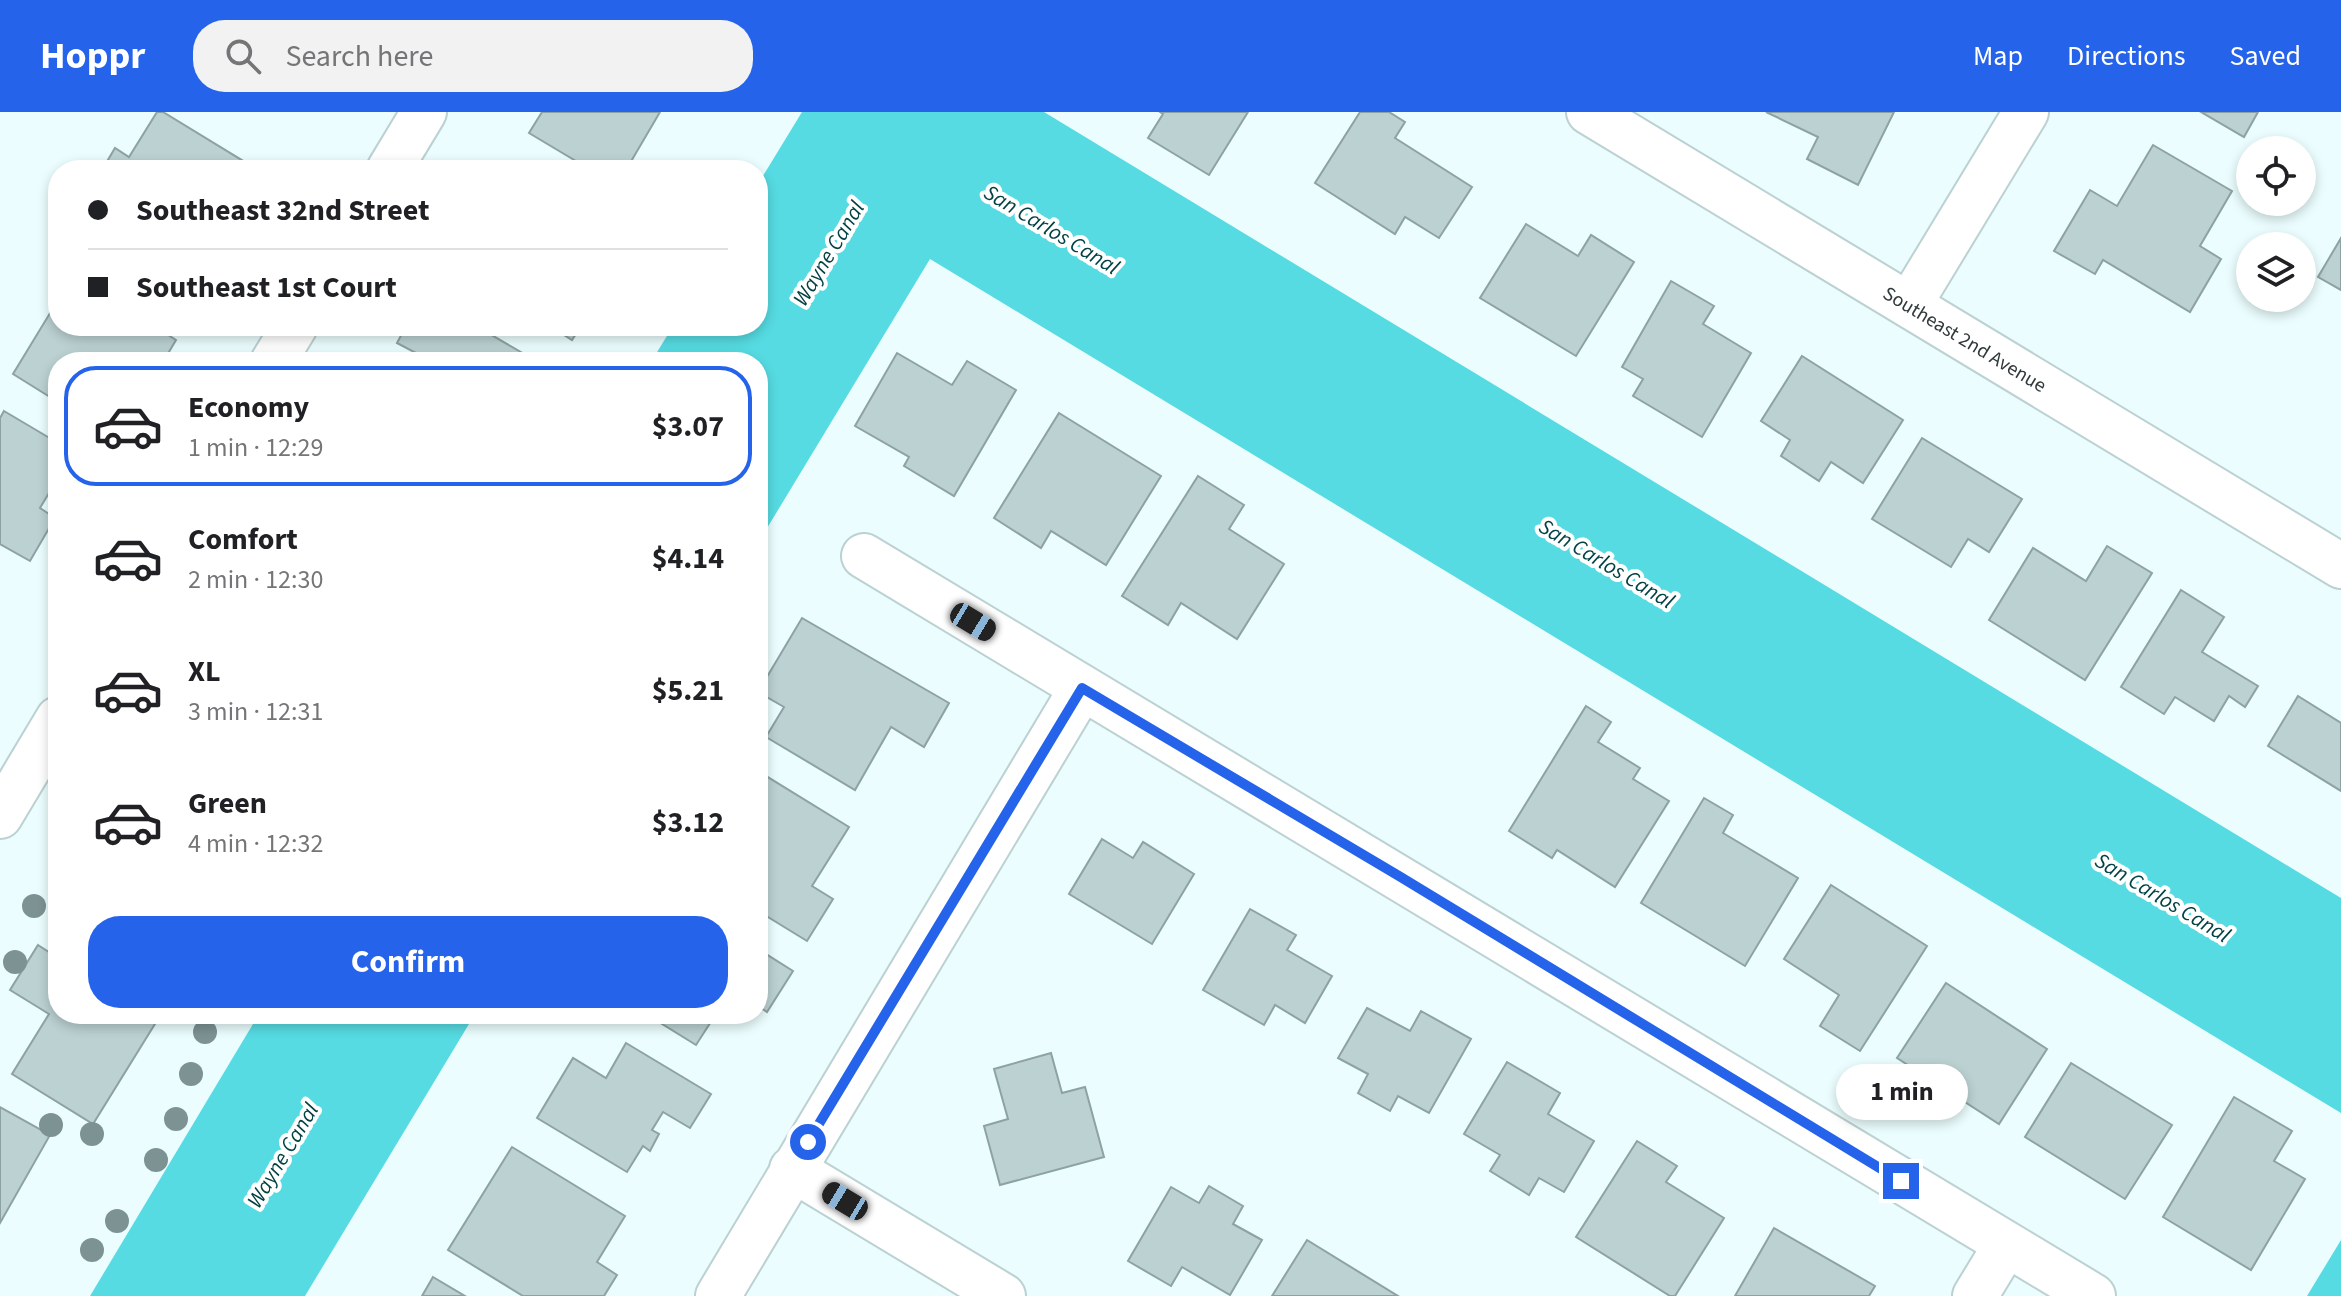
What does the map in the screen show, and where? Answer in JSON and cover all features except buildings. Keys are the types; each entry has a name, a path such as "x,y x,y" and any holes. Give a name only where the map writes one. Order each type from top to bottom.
{"street":[{"path":"395,160 424,112"},
{"name":"Southeast 2nd Avenue","path":"1589,112 2341,566"},
{"path":"1909,305 2026,112"},
{"path":"864,556 2093,1296"},
{"path":"718,1296 1082,688"},
{"path":"0,816 48,736"},
{"path":"792,1169 1003,1296"},
{"path":"1975,1296 2006,1245"}],"water":[{"path":"802,112 1044,112 2341,898 2341,1113 930,259 768,526 768,352 657,352 667,336 768,336 768,168"},
{"name":"Wayne Canal","path":"253,1024 469,1024 305,1296 90,1296"},
{"path":"2341,1240 2341,1296 2307,1296"}],"route":[{"path":"808,1142 1082,688 1399,876 1901,1181"}],"water label":[{"name":"San Carlos Canal","path":"1052,229"},
{"name":"San Carlos Canal","path":"1607,563"},
{"name":"San Carlos Canal","path":"2163,897"}]}
